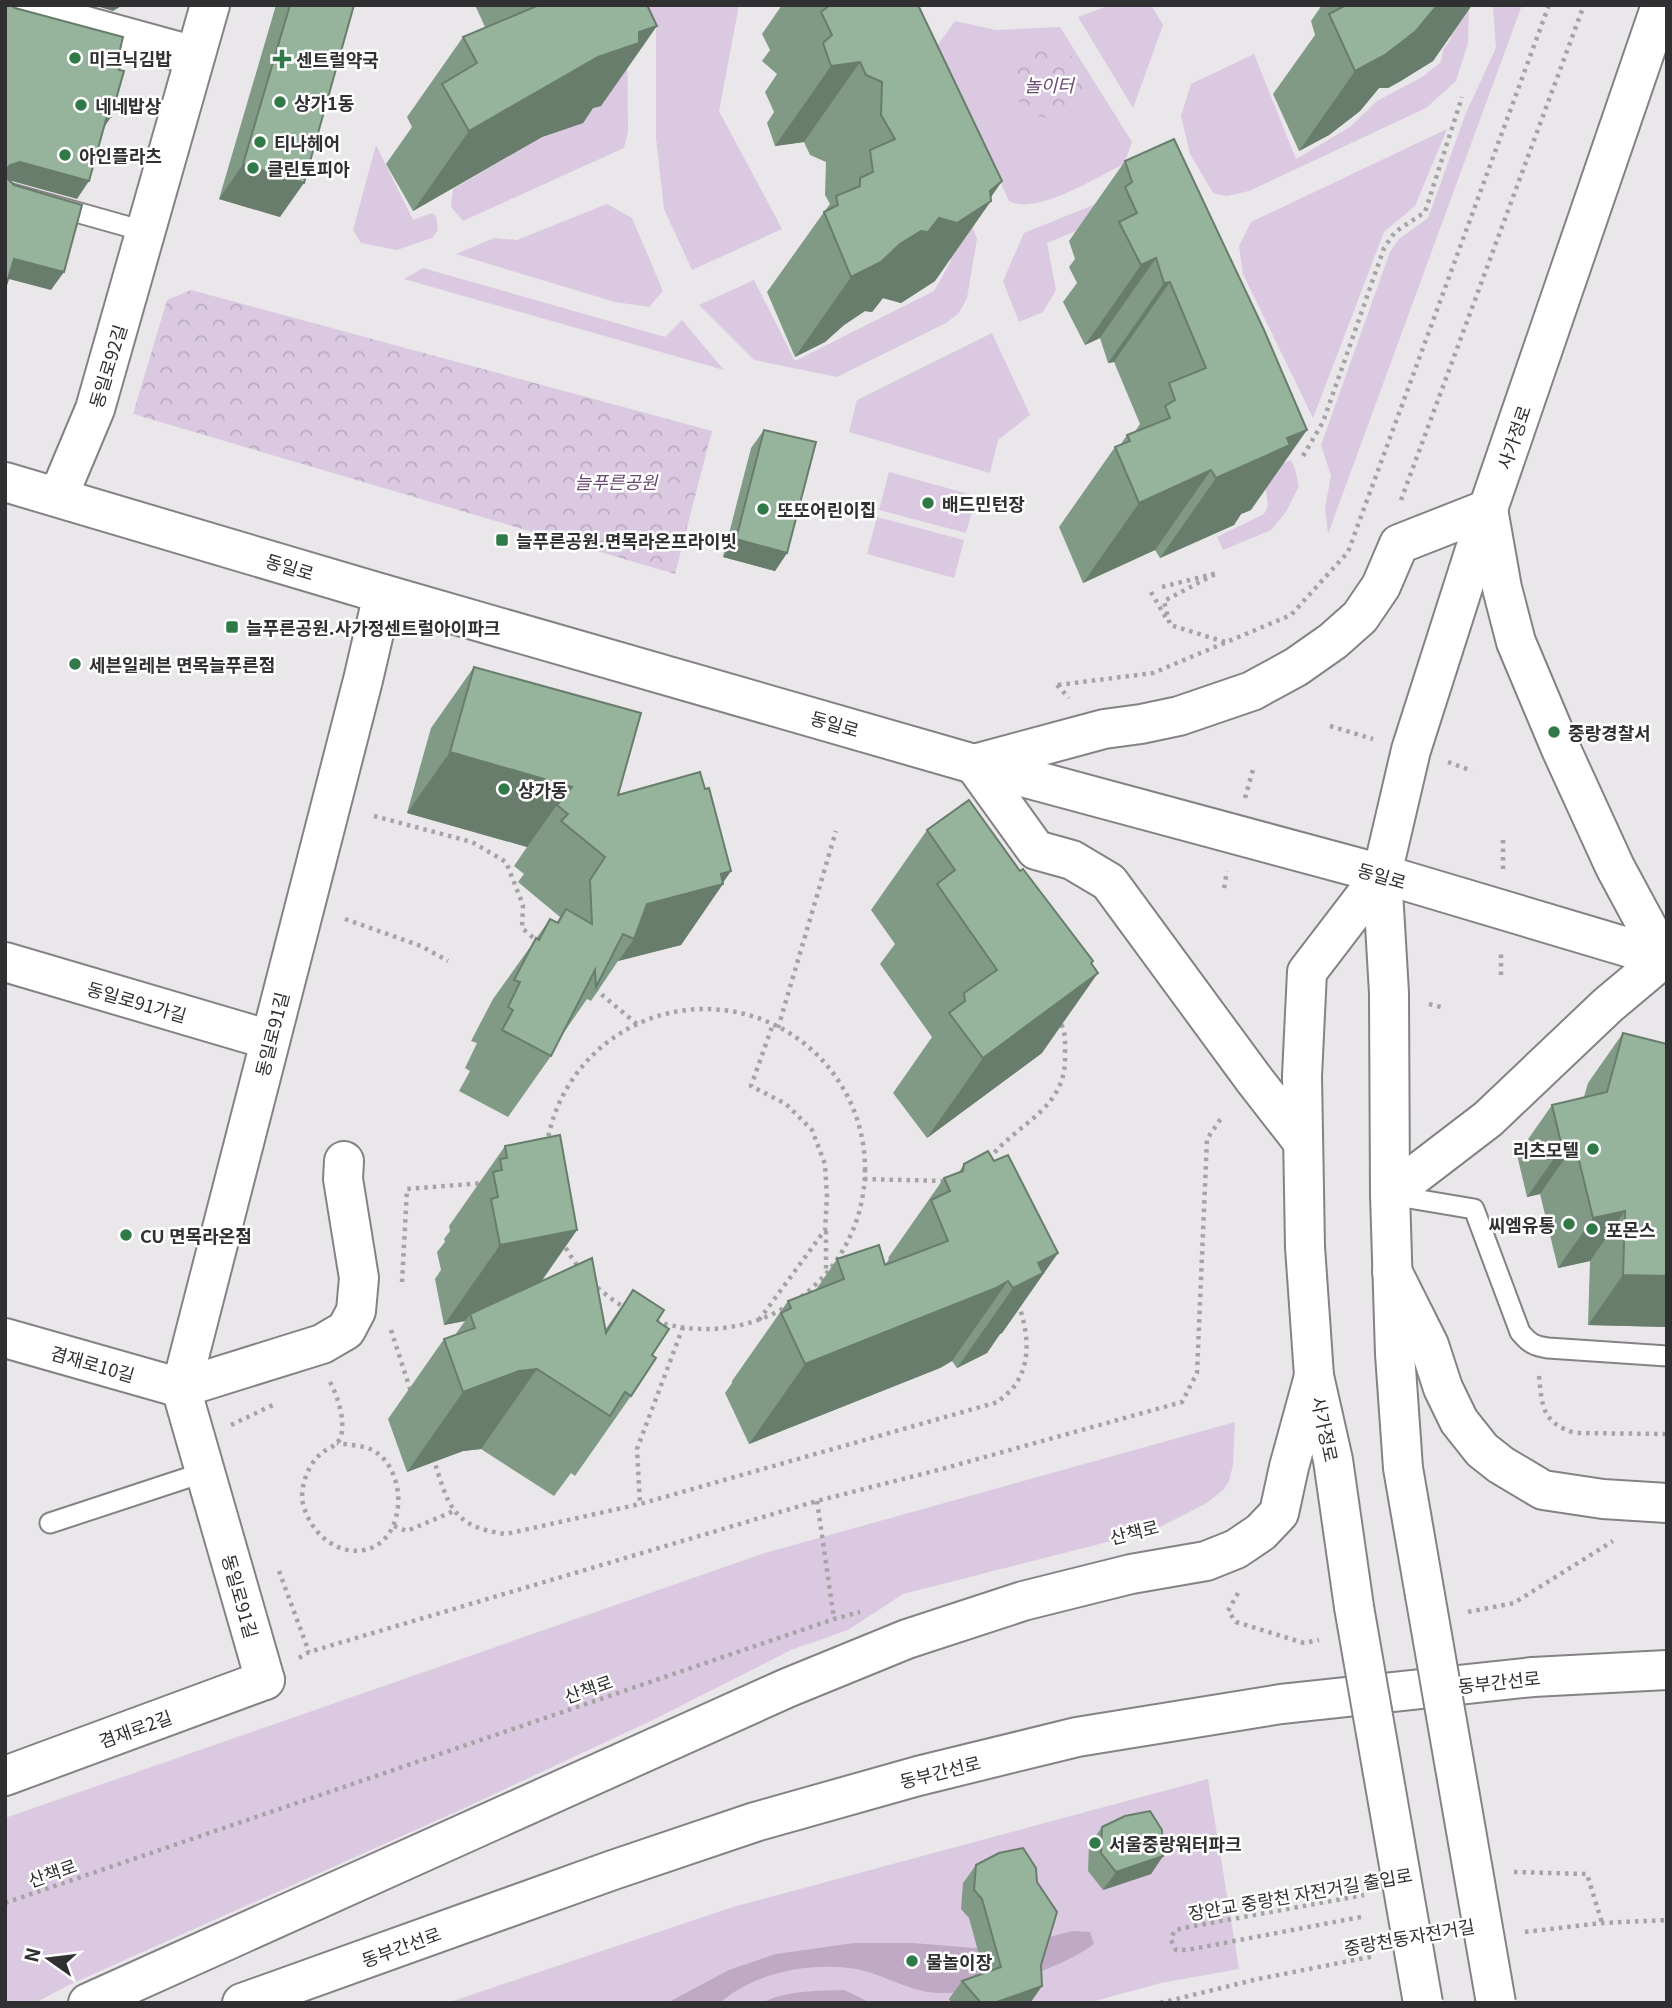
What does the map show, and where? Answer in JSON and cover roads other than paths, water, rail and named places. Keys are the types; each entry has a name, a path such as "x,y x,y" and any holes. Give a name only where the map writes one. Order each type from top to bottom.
{"main road":[{"path":"9,5 195,56"},
{"name":"동일로92길","path":"58,497 95,409 210,5"},
{"name":"사가정로","path":"1496,2003 1404,1468 1395,1354 1390,1194 1389,993 1382,874 1411,750 1488,509 1661,5"},
{"name":"동일로","path":"5,482 974,764 1382,874 1665,959"},
{"path":"1302,1141 1110,882 1072,860 1036,850 974,764 1104,729 1179,716 1252,691 1296,667 1333,641 1360,617 1381,586 1399,544 1488,509 1502,588 1517,642 1561,749 1615,867 1665,959 1608,1005 1488,1119 1390,1194"},
{"name":"동일로91길","path":"265,1680 181,1388 383,594"},
{"name":"사가정로","path":"1382,874 1307,972 1302,1141 1314,1376 1333,1460 1354,1607 1423,2003"},
{"name":"동일로91가길","path":"5,962 270,1040"},
{"path":"181,1388 322,1344 346,1329 356,1311 359,1278 343,1179 344,1161"},
{"path":"1392,1270 1429,1345 1443,1388 1459,1421 1482,1450 1501,1465 1543,1490 1603,1499 1667,1503"},
{"name":"겸재로10길","path":"5,1338 181,1388"},
{"path":"89,2003 787,1688 907,1639 1023,1601 1131,1574 1206,1562 1236,1549 1261,1532 1279,1513 1314,1376"},
{"name":"동부간선로","path":"242,2003 755,1822 918,1776 1077,1737 1281,1704 1533,1676 1667,1670"},
{"name":"겸재로2길","path":"5,1776 265,1680"}],"lane":[{"path":"5,192 146,232"},
{"path":"1390,1194 1474,1209 1520,1332 1528,1342 1536,1346 1667,1356"},
{"path":"50,1523 205,1472"}],"place":[{"name":"미크닉김밥","path":"75,58"},
{"name":"센트럴약국","path":"282,59"},
{"name":"상가1동","path":"280,102"},
{"name":"네네밥상","path":"81,105"},
{"name":"티나헤어","path":"260,142"},
{"name":"아인플라츠","path":"65,155"},
{"name":"클린토피아","path":"253,168"},
{"name":"배드민턴장","path":"928,503"},
{"name":"또또어린이집","path":"763,509"},
{"name":"늘푸른공원.면목라온프라이빗","path":"502,540"},
{"name":"늘푸른공원.사가정센트럴아이파크","path":"232,627"},
{"name":"세븐일레븐 면목늘푸른점","path":"75,664"},
{"name":"중랑경찰서","path":"1554,732"},
{"name":"상가동","path":"504,789"},
{"name":"리츠모텔","path":"1593,1149"},
{"name":"씨엠유통","path":"1569,1224"},
{"name":"포몬스","path":"1592,1229"},
{"name":"CU 면목라온점","path":"126,1235"},
{"name":"서울중랑워터파크","path":"1095,1843"},
{"name":"물놀이장","path":"912,1961"}],"park label":[{"name":"놀이터","path":"1049,84"},
{"name":"늘푸른공원","path":"616,481"}]}
